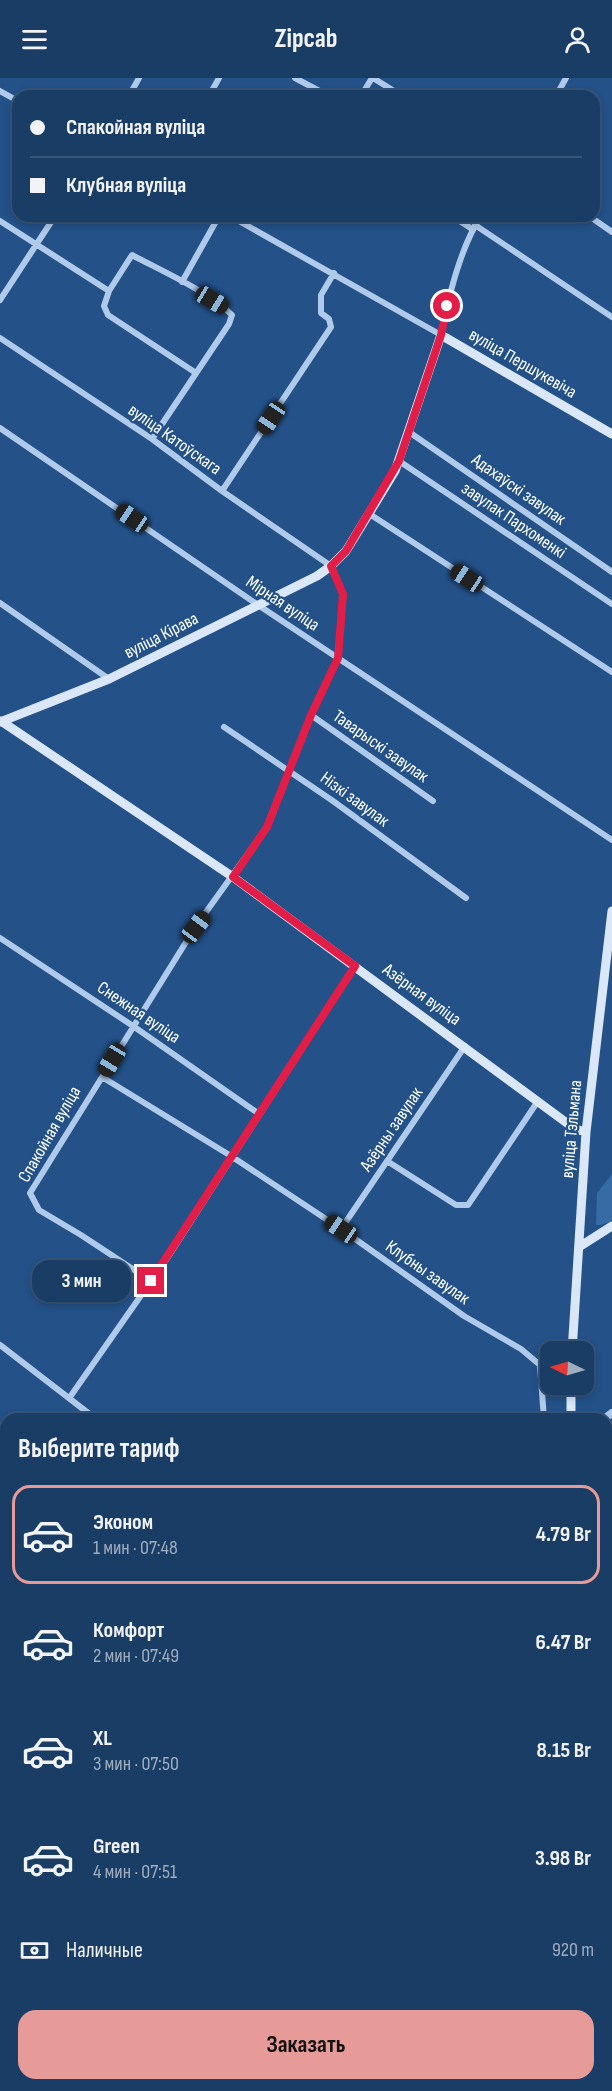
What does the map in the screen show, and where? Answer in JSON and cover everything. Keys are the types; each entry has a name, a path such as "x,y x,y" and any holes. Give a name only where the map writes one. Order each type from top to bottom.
{"main road":[{"path":"331,566 346,551 399,461 441,335"},
{"name":"вуліца Першукевіча","path":"441,335 612,434"},
{"name":"вуліца Кірава","path":"0,721 109,679 317,576 331,566"},
{"name":"Азёрная вуліца","path":"0,721 233,877 465,1046 575,1130 586,1132"},
{"name":"вуліца Тэльмана","path":"573,1341 586,1132 608,991 612,916"},
{"path":"579,1250 612,1226"},
{"path":"571,1395 571,1413"}],"street":[{"path":"295,78 318,90"},
{"path":"373,78 392,90"},
{"path":"0,221 109,291"},
{"path":"0,300 52,222"},
{"path":"182,282 216,222"},
{"name":"вуліца Першукевіча","path":"241,222 441,335"},
{"path":"463,222 612,317"},
{"path":"441,335 447,306 477,222"},
{"path":"598,222 612,232"},
{"path":"152,439 229,324 232,315 182,282 132,255 109,291 104,306 108,315 196,373"},
{"path":"222,491 331,327 329,319 321,313 321,295 334,273"},
{"name":"вуліца Катоўскага","path":"0,338 152,439 222,491 331,566"},
{"name":"Мірная вуліца","path":"0,428 258,605 612,840"},
{"name":"Адахаўскі завулак","path":"409,432 612,572"},
{"name":"завулак Пархоменкі","path":"399,461 612,604"},
{"path":"368,513 612,672"},
{"name":"Спакойная вуліца","path":"151,1281 81,1234 39,1210 30,1193 196,927 267,827 311,715 338,658 343,594 331,566"},
{"path":"0,603 109,679"},
{"name":"Таварыскі завулак","path":"311,715 433,801"},
{"name":"Нізкі завулак","path":"224,728 288,770 466,898"},
{"name":"Снежная вуліца","path":"0,938 133,1026 259,1114"},
{"path":"70,1397 151,1281 355,966"},
{"name":"Азёрны завулак","path":"341,1229 465,1046"},
{"name":"Клубны завулак","path":"102,1077 231,1156 341,1229 464,1316 521,1349 540,1365 544,1413"},
{"path":"387,1161 456,1205 468,1205 538,1101"},
{"path":"0,1345 89,1413"}],"shaded area":[{"path":"612,1174 612,1221 596,1225 597,1193"}],"route":[{"path":"151,1281 355,966 233,877 267,827 311,715 338,658 343,594 331,566 346,551 399,461 441,335 447,306"}]}
